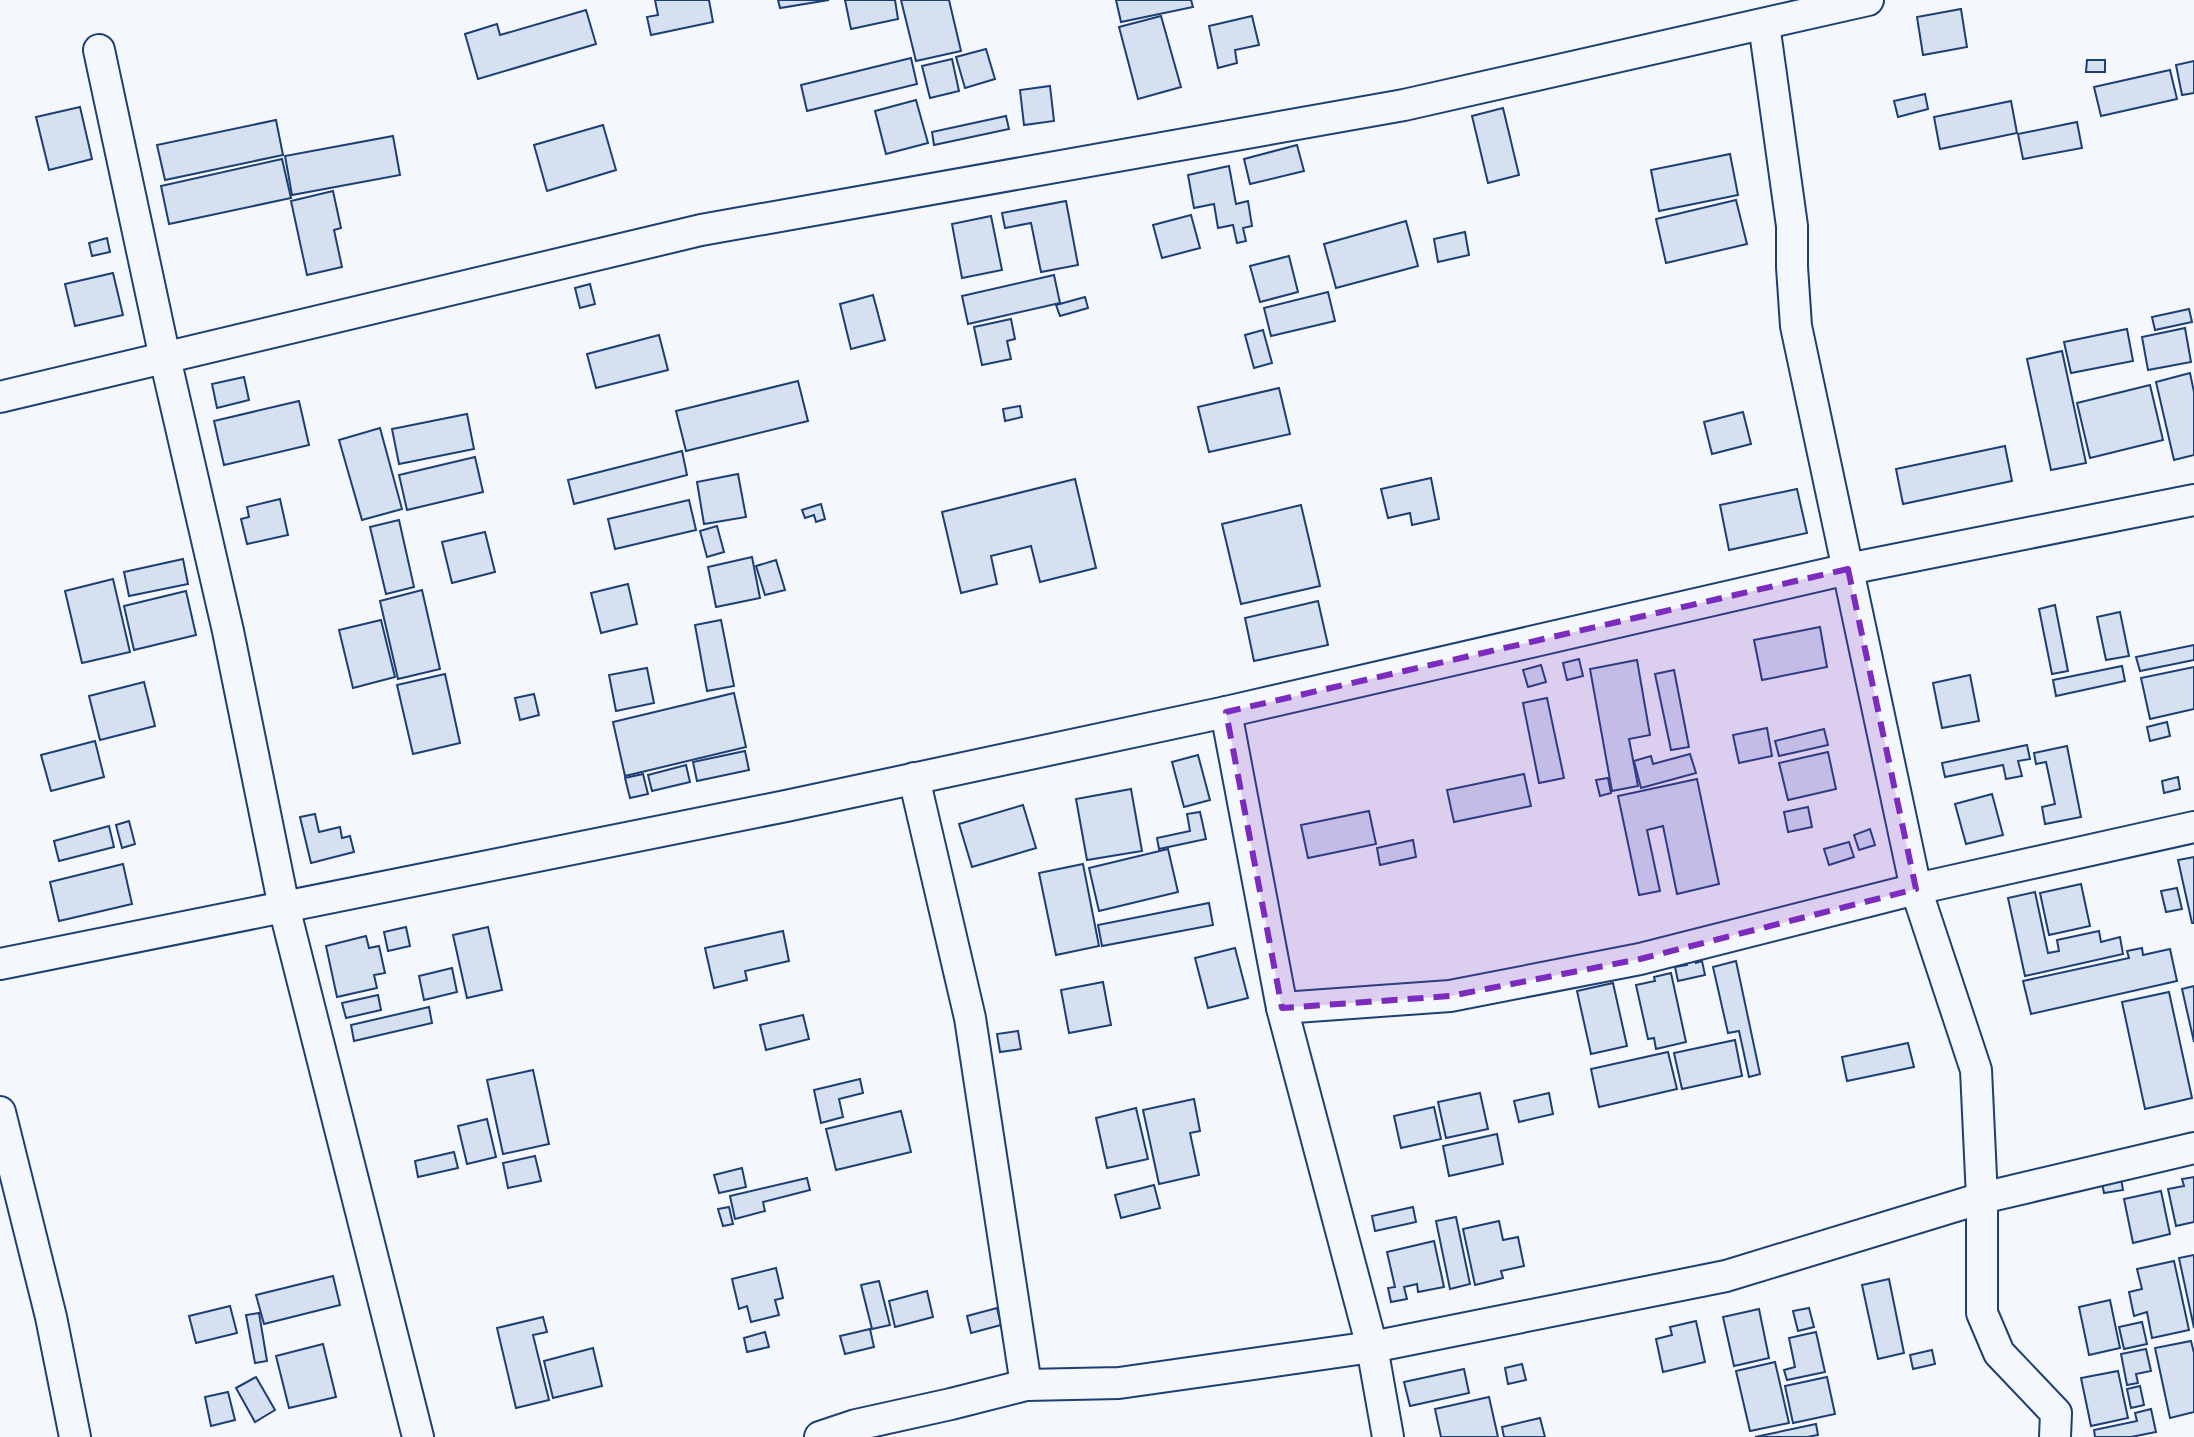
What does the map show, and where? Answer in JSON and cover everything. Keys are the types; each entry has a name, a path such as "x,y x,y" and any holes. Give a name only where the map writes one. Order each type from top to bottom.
{"street":[{"path":"0,397 701,230 1404,105 1868,0"},
{"path":"1764,24 1792,226 1796,326 1916,889 1976,1070 1982,1198 1982,1313 1999,1353 2056,1413 2055,1437"},
{"path":"99,50 228,631 284,907 418,1437"},
{"path":"0,964 786,806 1226,712 1848,569 2194,500"},
{"path":"1226,712 1282,1008 1372,1347 1388,1437"},
{"path":"914,778 970,1018 1026,1385"},
{"path":"1282,1008 1450,996 1640,959 1916,889 2194,827"},
{"path":"0,1112 51,1317 75,1437"},
{"path":"820,1437 856,1425 1026,1385 1119,1383 1372,1347 1726,1276 1982,1198 2194,1148"}],"highlighted area":[{"path":"1848,569 1916,889 1640,959 1450,996 1282,1008 1226,712"}],"building":[{"path":"655,0 709,0 713,22 651,35 647,17 658,15"},
{"path":"778,0 829,0 780,8"},
{"path":"845,0 895,0 898,19 851,29"},
{"path":"901,0 949,0 961,51 916,61"},
{"path":"1116,0 1191,0 1193,7 1121,22"},
{"path":"1961,9 1967,47 1923,55 1917,17"},
{"path":"586,10 596,44 478,79 465,34 497,24 500,35"},
{"path":"1161,16 1181,87 1138,99 1119,27"},
{"path":"1252,16 1259,45 1235,50 1237,63 1218,68 1209,26"},
{"path":"986,49 995,79 965,88 956,57"},
{"path":"911,58 917,84 807,111 801,85"},
{"path":"952,59 959,91 930,98 922,66"},
{"path":"2087,60 2105,60 2105,72 2086,72"},
{"path":"2194,61 2194,93 2182,95 2176,65"},
{"path":"2170,70 2177,99 2101,116 2094,87"},
{"path":"1050,86 1054,121 1024,125 1020,90"},
{"path":"1925,94 1928,109 1898,117 1894,101"},
{"path":"916,100 928,143 886,154 875,111"},
{"path":"2011,101 2017,133 1940,149 1934,117"},
{"path":"80,107 92,159 49,170 36,117"},
{"path":"1503,108 1519,175 1488,183 1472,116"},
{"path":"1006,116 1009,129 934,145 932,132"},
{"path":"276,120 283,155 165,180 157,145"},
{"path":"2077,122 2082,148 2023,159 2018,134"},
{"path":"603,125 616,170 547,191 534,145"},
{"path":"393,136 400,175 292,195 285,156"},
{"path":"1297,145 1304,171 1250,184 1244,159"},
{"path":"1730,154 1738,195 1659,211 1651,170"},
{"path":"282,159 291,198 169,224 161,186"},
{"path":"1229,166 1236,204 1248,201 1252,226 1243,228 1246,241 1237,243 1233,225 1218,228 1214,204 1194,208 1188,175"},
{"path":"333,191 341,228 334,230 342,267 307,275 291,201"},
{"path":"1736,200 1747,244 1666,263 1656,219"},
{"path":"1066,201 1078,265 1041,272 1031,223 1005,228 1002,213"},
{"path":"1191,215 1200,248 1162,258 1153,225"},
{"path":"991,216 1002,270 962,278 952,224"},
{"path":"1406,221 1418,266 1336,288 1324,244"},
{"path":"1465,232 1469,255 1438,262 1434,239"},
{"path":"107,238 110,252 92,256 89,243"},
{"path":"1289,256 1298,292 1260,302 1250,266"},
{"path":"113,273 123,315 75,326 65,284"},
{"path":"1054,275 1060,303 968,324 962,296"},
{"path":"590,284 595,304 580,308 575,288"},
{"path":"1328,292 1335,321 1271,336 1264,308"},
{"path":"873,295 885,340 851,349 840,304"},
{"path":"1085,297 1088,308 1060,316 1056,305"},
{"path":"2189,309 2192,322 2155,330 2152,317"},
{"path":"1011,319 1015,339 1007,341 1011,359 982,365 974,327"},
{"path":"2185,328 2191,362 2148,370 2142,337"},
{"path":"2127,329 2133,361 2071,373 2064,342"},
{"path":"1263,330 1272,363 1254,368 1245,335"},
{"path":"659,335 668,370 596,388 587,354"},
{"path":"2062,351 2086,463 2051,470 2027,359"},
{"path":"2190,373 2194,392 2194,455 2174,460 2156,382"},
{"path":"244,377 249,400 217,408 212,384"},
{"path":"798,381 808,421 686,451 676,411"},
{"path":"2150,385 2163,440 2090,458 2077,403"},
{"path":"1279,388 1290,434 1209,452 1198,407"},
{"path":"299,401 309,445 224,465 214,421"},
{"path":"1020,406 1022,417 1005,421 1003,409"},
{"path":"1743,412 1751,444 1712,454 1704,422"},
{"path":"467,414 474,449 399,464 392,429"},
{"path":"380,428 402,509 362,520 339,440"},
{"path":"2005,446 2012,481 1903,504 1896,469"},
{"path":"682,451 687,475 574,504 568,480"},
{"path":"475,457 483,492 407,510 399,475"},
{"path":"738,474 746,517 704,524 697,482"},
{"path":"1431,478 1439,519 1412,525 1410,513 1388,518 1381,489"},
{"path":"1075,479 1096,568 1040,582 1031,546 991,556 997,584 961,593 942,512"},
{"path":"1797,489 1807,533 1729,550 1720,505"},
{"path":"280,499 288,535 247,544 241,519 249,517 247,507"},
{"path":"689,500 696,530 615,549 608,519"},
{"path":"821,504 825,519 816,522 814,515 805,518 802,510"},
{"path":"1301,505 1320,586 1241,604 1222,524"},
{"path":"399,520 414,587 386,594 370,527"},
{"path":"717,526 724,552 707,557 700,531"},
{"path":"485,532 495,572 452,583 442,542"},
{"path":"752,557 760,598 716,607 708,567"},
{"path":"183,559 188,584 129,596 124,572"},
{"path":"776,560 785,590 765,595 756,566"},
{"path":"113,579 130,652 82,663 65,591"},
{"path":"628,584 637,624 601,633 591,593"},
{"path":"422,590 440,669 398,679 380,601"},
{"path":"186,591 196,635 134,650 124,606"},
{"path":"1318,601 1328,645 1254,661 1245,618"},
{"path":"2055,605 2068,671 2052,674 2039,609"},
{"path":"2120,612 2129,656 2106,660 2097,617"},
{"path":"381,620 395,677 353,688 339,630"},
{"path":"721,620 734,686 707,691 695,625"},
{"path":"1820,627 1827,667 1762,680 1754,640"},
{"path":"2194,645 2194,660 2140,671 2136,657"},
{"path":"1579,659 1583,676 1567,680 1563,663"},
{"path":"1637,660 1650,735 1629,739 1638,786 1612,791 1590,669"},
{"path":"1541,665 1546,682 1528,687 1523,670"},
{"path":"2122,666 2125,681 2056,696 2053,680"},
{"path":"2194,667 2194,709 2150,719 2141,678"},
{"path":"647,668 654,703 616,711 609,675"},
{"path":"1674,670 1689,747 1671,750 1655,674"},
{"path":"445,674 460,743 413,754 397,685"},
{"path":"1970,675 1979,721 1942,728 1933,683"},
{"path":"144,682 155,726 100,740 89,696"},
{"path":"734,693 746,747 625,776 613,722"},
{"path":"534,694 539,715 520,720 515,698"},
{"path":"1547,698 1564,778 1539,783 1523,703"},
{"path":"2167,722 2170,736 2150,741 2147,727"},
{"path":"1767,728 1772,756 1739,763 1733,735"},
{"path":"1824,729 1828,745 1779,756 1775,741"},
{"path":"95,741 104,777 51,791 41,755"},
{"path":"2027,745 2030,759 2018,761 2022,776 2006,779 2003,765 1945,777 1942,763"},
{"path":"2067,746 2081,817 2045,824 2042,807 2055,804 2046,762 2036,764 2034,753"},
{"path":"745,751 749,770 697,781 693,762"},
{"path":"1828,752 1836,789 1788,800 1779,763"},
{"path":"1690,754 1696,773 1641,788 1634,761 1651,756 1653,764"},
{"path":"1198,755 1210,800 1184,807 1172,762"},
{"path":"686,765 690,782 652,791 648,775"},
{"path":"643,774 648,794 630,798 625,778"},
{"path":"1524,774 1531,806 1454,822 1447,790"},
{"path":"2178,777 2180,789 2164,793 2162,781"},
{"path":"1608,778 1611,793 1600,796 1596,780"},
{"path":"1697,779 1719,884 1677,894 1663,826 1647,830 1660,891 1639,895 1618,796"},
{"path":"1131,789 1142,851 1087,860 1076,799"},
{"path":"1992,794 2003,835 1966,844 1955,804"},
{"path":"1023,805 1036,848 972,867 959,824"},
{"path":"1808,807 1812,827 1788,832 1784,812"},
{"path":"1369,811 1376,844 1308,858 1301,825"},
{"path":"1200,812 1206,839 1159,849 1157,838 1190,831 1187,814"},
{"path":"315,814 319,832 340,827 342,838 350,836 354,852 311,863 300,817"},
{"path":"129,821 135,844 122,848 116,825"},
{"path":"109,826 114,847 59,861 54,841"},
{"path":"1870,829 1875,845 1859,850 1854,835"},
{"path":"1413,840 1416,857 1380,865 1377,848"},
{"path":"1849,842 1854,857 1829,865 1824,849"},
{"path":"1168,849 1178,892 1099,911 1089,868"},
{"path":"2194,857 2194,923 2192,923 2178,860"},
{"path":"123,864 132,904 59,921 50,882"},
{"path":"1083,864 1099,946 1056,955 1039,873"},
{"path":"2081,884 2090,926 2049,935 2040,893"},
{"path":"2177,888 2182,909 2166,912 2161,891"},
{"path":"2035,892 2048,953 2059,951 2057,940 2099,931 2101,942 2120,937 2123,954 2025,976 2008,898"},
{"path":"1209,903 1213,925 1102,946 1098,925"},
{"path":"406,927 410,946 388,951 384,932"},
{"path":"488,927 502,990 467,998 453,935"},
{"path":"783,931 789,961 745,971 747,980 714,988 705,948"},
{"path":"366,936 369,948 379,946 385,973 374,975 377,988 337,997 326,946"},
{"path":"1235,948 1248,998 1208,1008 1195,958"},
{"path":"2142,948 2143,955 2170,949 2177,981 2031,1014 2023,981 2129,958 2127,951"},
{"path":"1695,956 1696,963 1702,961 1705,975 1678,981 1675,967 1687,965 1686,958"},
{"path":"1736,961 1760,1074 1749,1077 1739,1031 1728,1033 1713,967"},
{"path":"452,968 457,992 424,1000 419,976"},
{"path":"1671,973 1686,1042 1656,1049 1654,1038 1648,1039 1636,985"},
{"path":"1103,982 1111,1025 1069,1033 1061,990"},
{"path":"1613,983 1627,1046 1591,1054 1577,991"},
{"path":"2194,986 2194,1042 2182,989"},
{"path":"2169,992 2192,1098 2145,1109 2122,1002"},
{"path":"378,995 381,1010 346,1018 342,1003"},
{"path":"429,1007 432,1023 354,1041 351,1025"},
{"path":"803,1015 809,1039 766,1050 760,1025"},
{"path":"1018,1031 1021,1049 1000,1052 997,1034"},
{"path":"1735,1040 1742,1076 1682,1089 1674,1053"},
{"path":"1908,1043 1914,1067 1847,1081 1842,1057"},
{"path":"1668,1052 1677,1089 1599,1107 1591,1069"},
{"path":"533,1070 549,1144 503,1154 487,1080"},
{"path":"860,1079 863,1093 839,1099 843,1117 821,1123 814,1090"},
{"path":"1480,1093 1488,1129 1446,1138 1438,1102"},
{"path":"1549,1093 1553,1114 1519,1122 1514,1101"},
{"path":"1194,1099 1200,1131 1190,1133 1199,1175 1159,1184 1143,1110"},
{"path":"1434,1107 1441,1139 1401,1148 1394,1116"},
{"path":"1136,1108 1148,1159 1107,1168 1096,1118"},
{"path":"901,1111 911,1152 836,1170 826,1129"},
{"path":"487,1119 496,1157 467,1164 458,1126"},
{"path":"1497,1134 1503,1164 1449,1176 1443,1146"},
{"path":"454,1152 458,1168 418,1177 415,1161"},
{"path":"535,1156 541,1181 508,1188 503,1163"},
{"path":"742,1168 746,1187 719,1193 714,1175"},
{"path":"2194,1177 2194,1222 2176,1226 2168,1189 2184,1186 2182,1179"},
{"path":"807,1178 810,1190 763,1202 765,1211 735,1219 730,1196"},
{"path":"2121,1178 2123,1190 2104,1193 2102,1183"},
{"path":"1154,1185 1160,1208 1121,1218 1115,1195"},
{"path":"2161,1191 2170,1234 2133,1243 2124,1199"},
{"path":"729,1207 733,1224 723,1226 718,1209"},
{"path":"1413,1207 1416,1222 1375,1231 1372,1216"},
{"path":"1456,1217 1470,1284 1450,1289 1436,1221"},
{"path":"1499,1221 1503,1240 1518,1237 1524,1266 1501,1271 1503,1278 1475,1285 1463,1229"},
{"path":"1434,1241 1444,1287 1418,1292 1417,1284 1404,1287 1407,1299 1391,1302 1388,1288 1395,1287 1387,1252"},
{"path":"2194,1255 2194,1328 2179,1258"},
{"path":"2174,1261 2189,1330 2152,1338 2147,1312 2134,1316 2129,1292 2142,1289 2137,1269"},
{"path":"776,1268 783,1298 775,1300 779,1315 751,1322 747,1306 739,1309 732,1279"},
{"path":"333,1276 340,1305 264,1324 256,1295"},
{"path":"1889,1279 1904,1353 1878,1359 1862,1285"},
{"path":"879,1281 890,1325 872,1329 861,1285"},
{"path":"927,1291 933,1317 895,1327 889,1301"},
{"path":"2110,1300 2120,1348 2089,1355 2079,1307"},
{"path":"230,1306 237,1333 196,1343 189,1316"},
{"path":"997,1308 1001,1325 971,1333 967,1316"},
{"path":"1809,1308 1814,1327 1798,1331 1793,1311"},
{"path":"1759,1309 1769,1358 1734,1366 1723,1317"},
{"path":"259,1313 267,1361 255,1363 246,1315"},
{"path":"543,1317 547,1332 533,1335 549,1400 516,1408 497,1328"},
{"path":"1696,1321 1705,1362 1663,1372 1656,1339 1672,1335 1670,1327"},
{"path":"2142,1322 2147,1344 2124,1349 2119,1327"},
{"path":"870,1329 874,1347 845,1354 840,1336"},
{"path":"765,1332 769,1347 747,1352 744,1338"},
{"path":"1816,1332 1825,1372 1787,1380 1784,1370 1795,1367 1789,1338"},
{"path":"2191,1341 2194,1353 2194,1412 2170,1418 2155,1348"},
{"path":"323,1344 336,1397 289,1408 276,1356"},
{"path":"593,1348 602,1386 553,1398 544,1361"},
{"path":"2146,1349 2151,1371 2136,1374 2138,1383 2127,1385 2121,1354"},
{"path":"1932,1350 1935,1364 1913,1369 1910,1355"},
{"path":"1775,1362 1789,1423 1750,1431 1736,1371"},
{"path":"1522,1364 1526,1380 1508,1384 1505,1368"},
{"path":"1464,1369 1469,1393 1410,1406 1404,1382"},
{"path":"2118,1371 2128,1418 2091,1426 2081,1378"},
{"path":"256,1377 275,1410 255,1422 236,1388"},
{"path":"1827,1377 1835,1414 1793,1423 1785,1386"},
{"path":"2140,1386 2144,1405 2131,1408 2127,1389"},
{"path":"228,1392 235,1420 211,1426 205,1397"},
{"path":"1489,1397 1498,1437 1441,1437 1435,1409"},
{"path":"2151,1409 2156,1432 2131,1437 2095,1437 2094,1430 2137,1421 2135,1413"},
{"path":"1540,1418 1545,1437 1504,1437 1502,1427"},
{"path":"1816,1424 1818,1435 1755,1437"}]}
